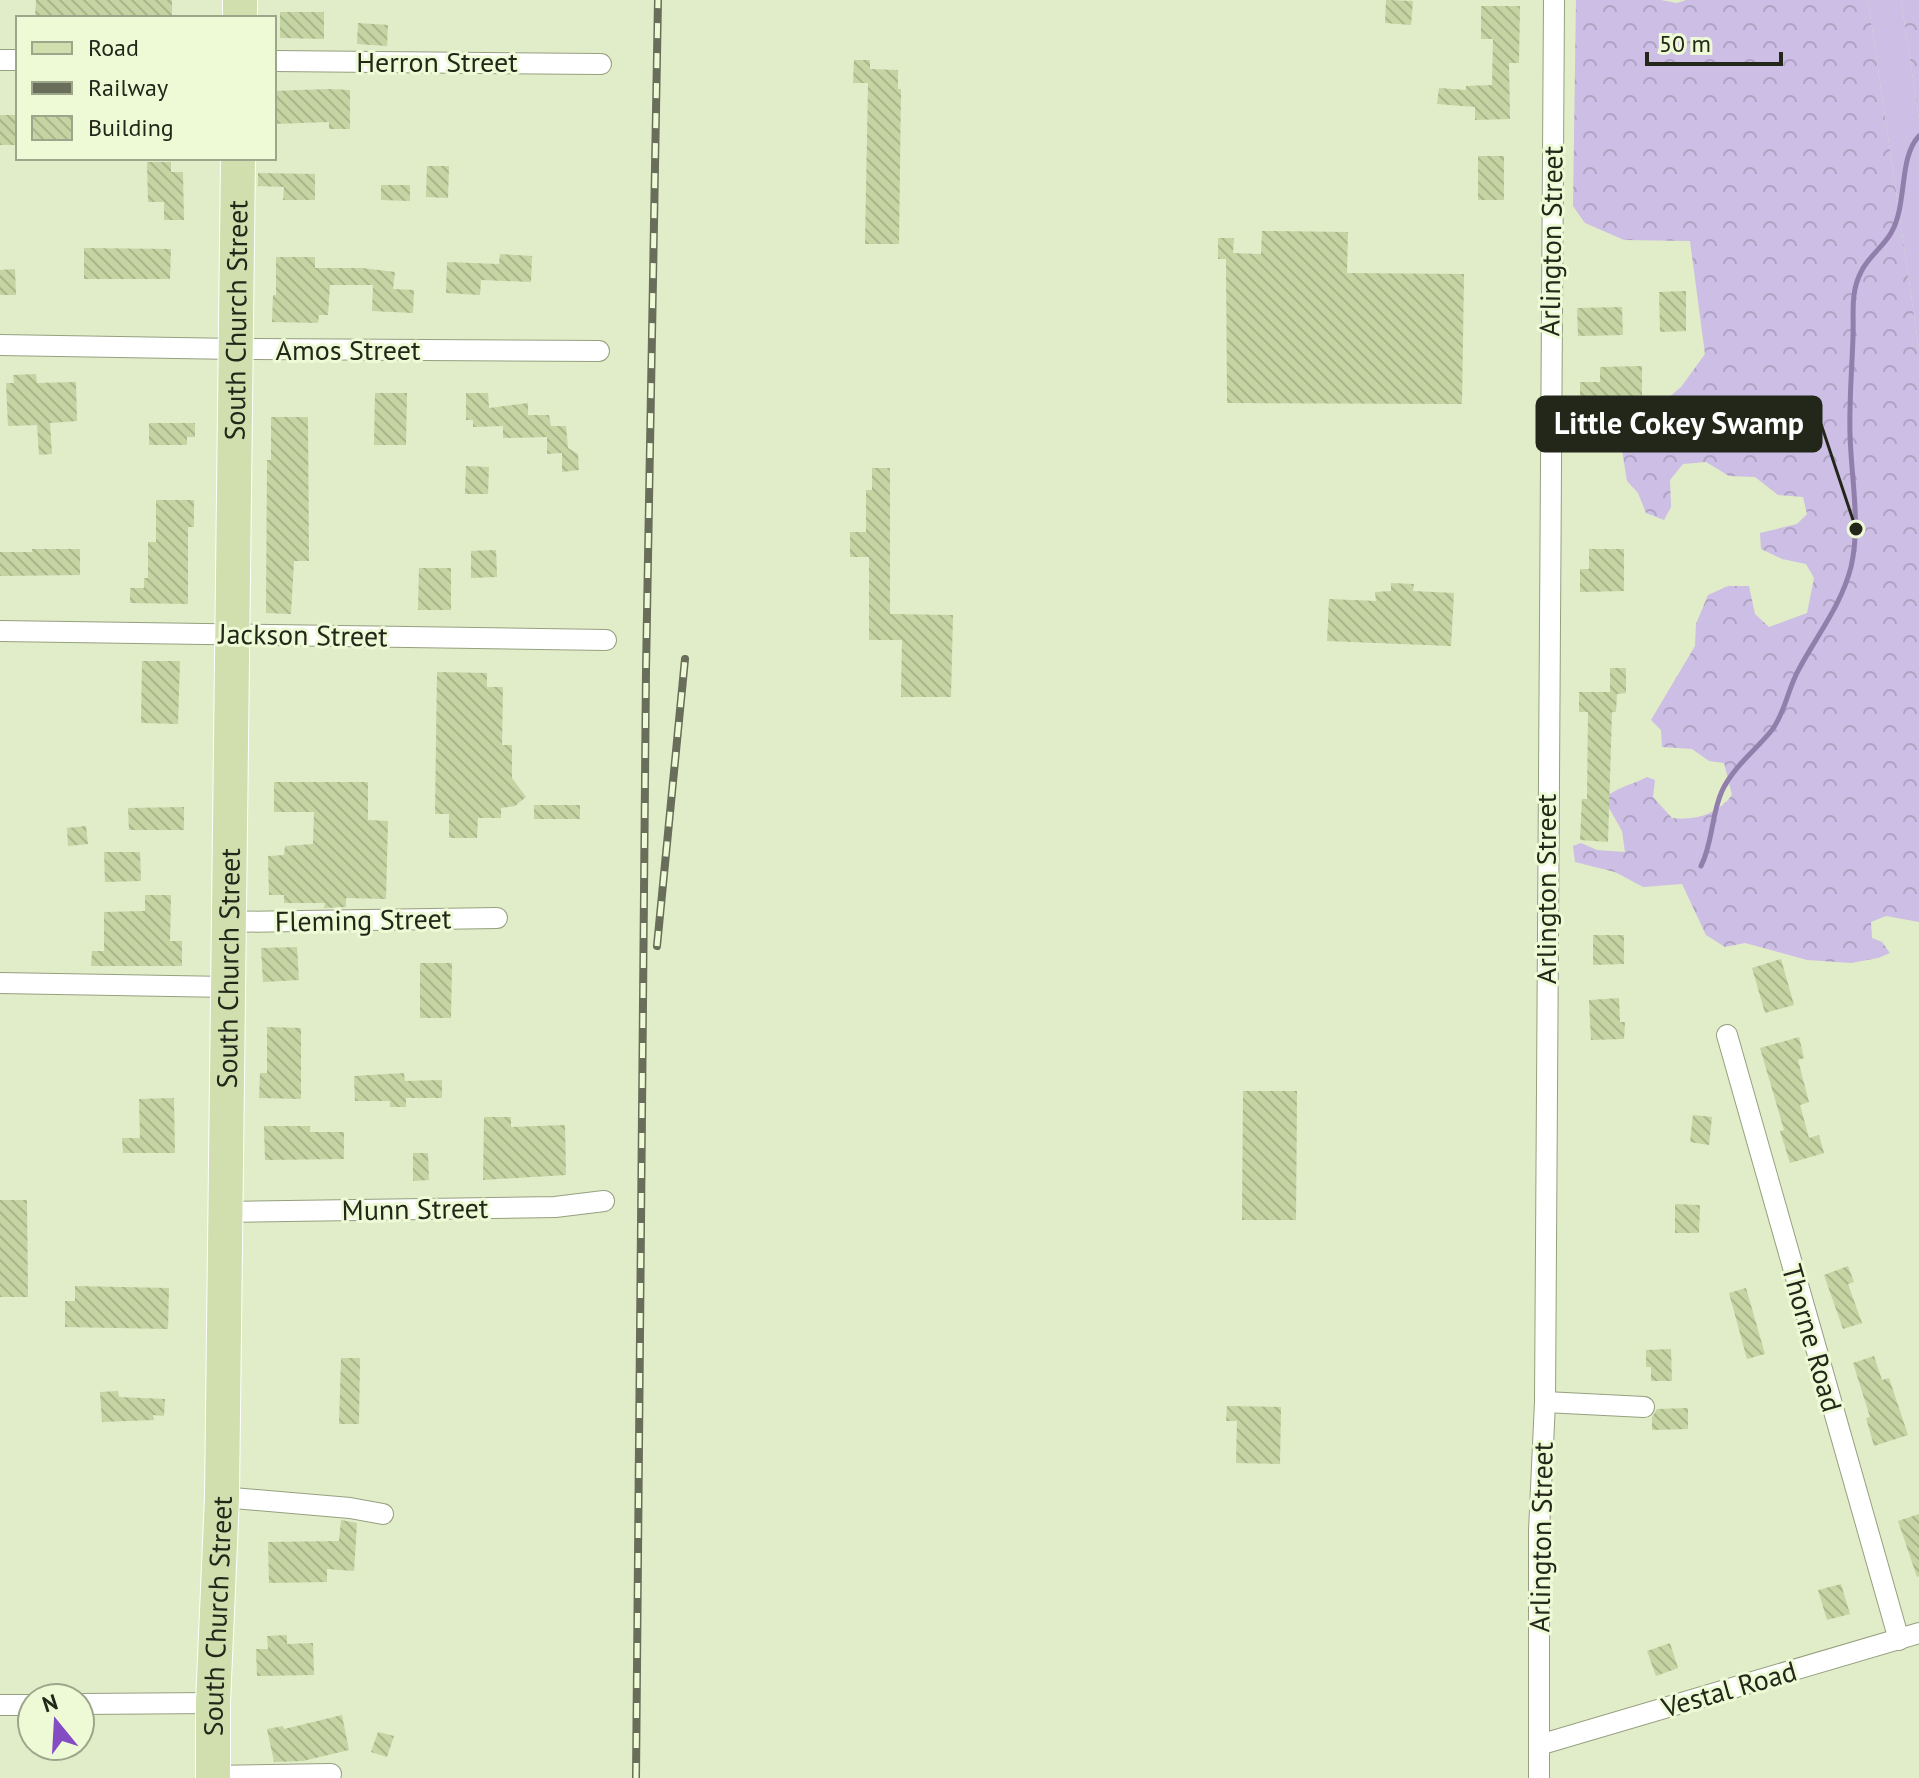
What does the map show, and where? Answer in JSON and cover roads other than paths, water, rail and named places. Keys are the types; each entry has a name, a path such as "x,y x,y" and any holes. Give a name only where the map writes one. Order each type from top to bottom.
{"main road":[{"name":"South Church Street","path":"213,1777 222,1497 238,160"}],"street":[{"name":"Arlington Street","path":"1539,1778 1539,1531 1545,1402 1554,0"},
{"name":"Herron Street","path":"276,61 601,64"},
{"name":"Amos Street","path":"0,345 599,351"},
{"name":"Jackson Street","path":"0,631 606,640"},
{"name":"Fleming Street","path":"230,922 497,918"},
{"path":"0,983 228,987"},
{"name":"Thorne Road","path":"1727,1035 1909,1636"},
{"name":"Munn Street","path":"226,1212 555,1207 604,1201"},
{"path":"1545,1402 1644,1407"},
{"path":"222,1497 350,1508 383,1514"},
{"name":"Vestal Road","path":"1539,1745 1909,1636"},
{"path":"96,1704 213,1703"},
{"path":"213,1777 331,1774"}],"waterway":[{"path":"1701,866 1722,791 1732,774 1776,723 1795,676 1847,581 1855,534 1850,422 1854,296 1864,267 1888,238 1896,221 1908,156 1919,136"}],"railway":[{"path":"636,1778 646,670 658,0"},
{"path":"657,946 685,659"}],"place":[{"name":"Little Cokey Swamp","path":"1856,529"}]}
